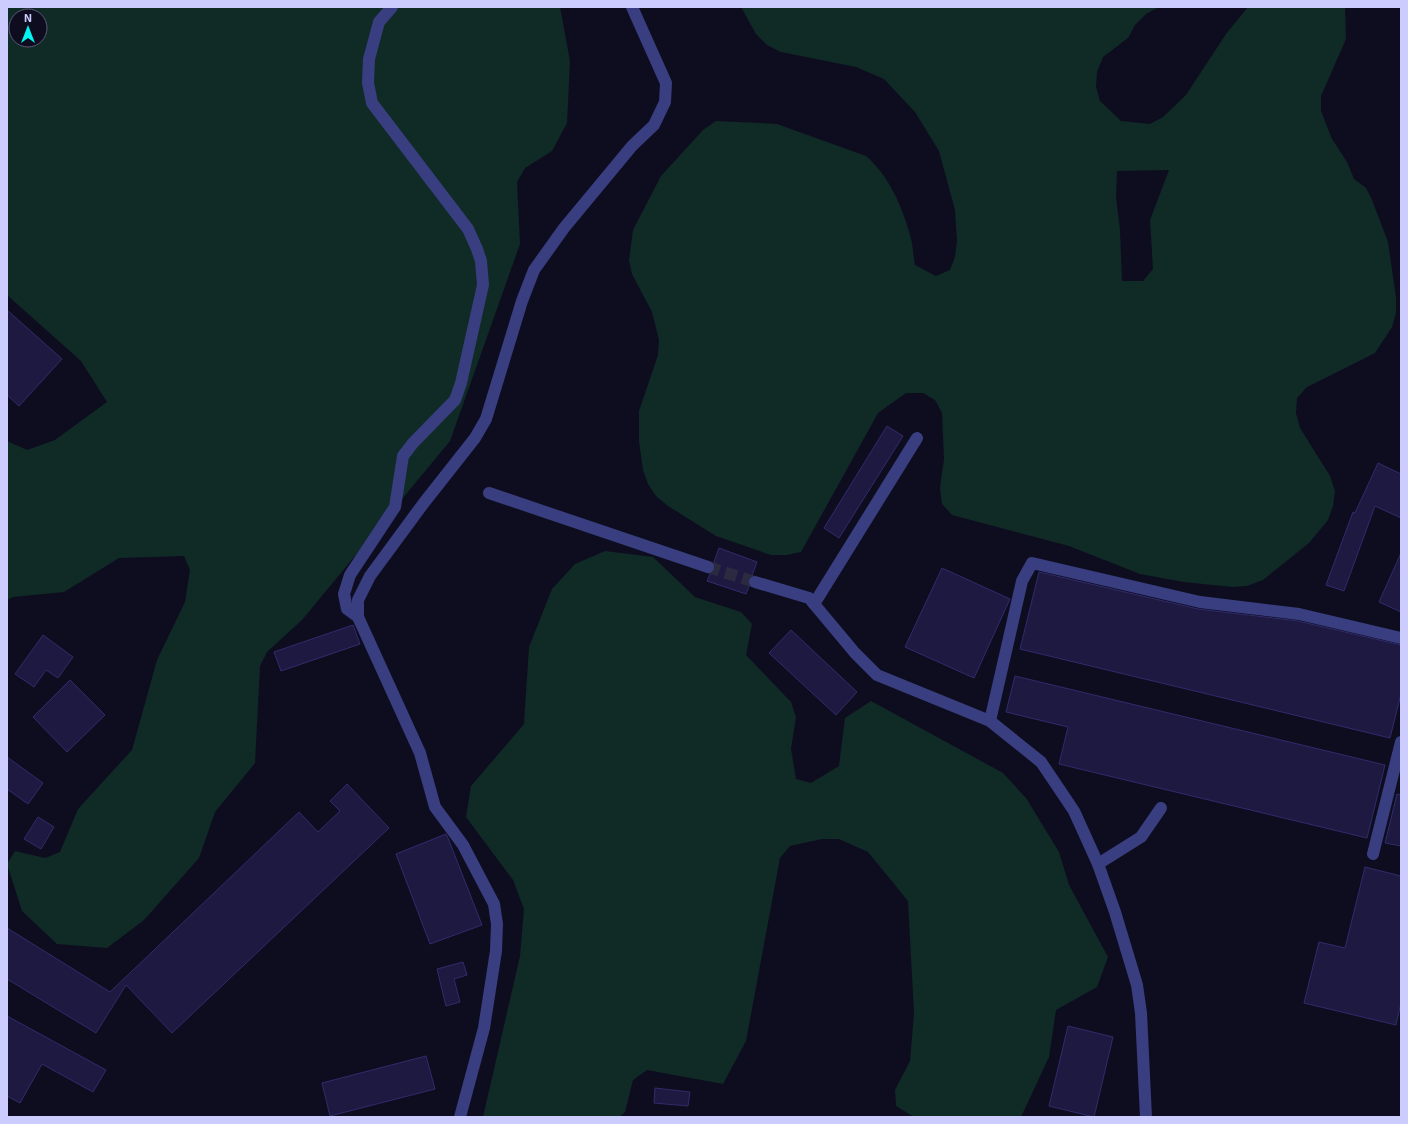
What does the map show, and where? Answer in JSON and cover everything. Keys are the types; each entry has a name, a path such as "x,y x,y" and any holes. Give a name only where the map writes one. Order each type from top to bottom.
{"street":[{"path":"358,617 347,609 344,594 350,575 395,507 403,456 413,443 454,400 461,383 483,285 481,261 468,229 372,103 368,83 369,59 379,22 392,7"},
{"path":"460,1117 484,1028 489,997 496,951 497,924 494,904 463,845 435,807 420,753 358,617 358,600 370,576 423,504 475,438 486,419 522,301 534,270 564,228 632,146 654,125 665,102 666,83 632,7"},
{"path":"814,604 917,438"},
{"path":"489,493 708,567"},
{"path":"990,721 1022,581 1032,563 1200,602 1299,614 1401,638"},
{"path":"755,582 809,598 855,653 877,675 990,721 1041,762 1074,811 1098,864 1115,912 1137,985 1141,1013 1146,1117"},
{"path":"1373,854 1401,742"},
{"path":"1098,864 1141,837 1161,808"}],"green space":[{"path":"7,7 560,7 570,61 567,123 552,151 525,168 517,182 520,244 450,441 302,620 267,652 260,666 255,763 215,812 199,858 144,920 107,948 57,944 22,911 7,864 15,851 45,858 60,852 78,809 132,750 157,660 185,602 190,570 184,556 119,558 64,592 13,597 7,600 7,441 27,450 55,440 107,402 81,361 7,295"},
{"path":"741,7 1159,7 1146,14 1135,25 1128,38 1103,57 1097,72 1096,87 1100,101 1121,121 1150,124 1163,117 1186,95 1226,34 1248,7 1345,7 1346,39 1321,96 1321,111 1332,139 1347,162 1354,179 1366,188 1388,242 1396,298 1396,313 1392,327 1375,353 1307,387 1297,398 1296,413 1300,428 1330,476 1335,491 1333,506 1328,520 1309,543 1263,580 1247,586 1232,587 1184,582 1140,574 1069,546 952,515 942,504 940,488 944,459 942,413 935,400 923,393 906,393 878,413 801,552 787,555 771,555 716,536 668,506 656,496 648,484 643,470 639,441 639,411 658,355 659,340 652,312 632,274 629,260 633,230 661,176 703,130 716,121 777,124 866,156 888,182 899,203 911,238 915,265 936,276 950,270 955,257 957,241 955,210 939,151 915,112 884,79 856,67 781,52 767,45 756,34","holes":["1169,170 1150,220 1153,269 1143,281 1122,281 1120,230 1116,197 1117,171"]},
{"path":"605,551 653,557 695,597 741,612 752,624 746,655 791,702 796,717 791,749 796,779 811,783 839,766 845,718 871,701 1003,773 1026,798 1059,852 1069,885 1108,957 1097,987 1056,1010 1049,1057 1021,1117 914,1117 896,1106 895,1090 910,1061 914,1013 908,901 868,852 839,839 822,839 790,846 780,858 746,1041 723,1084 647,1070 633,1080 625,1112 619,1117 483,1117 520,956 524,909 513,880 466,817 471,786 524,724 529,647 552,589 575,564"}],"building":[{"path":"7,310 62,359 19,406 7,395"},
{"path":"887,426 903,436 839,538 824,528"},
{"path":"1378,463 1401,474 1401,518 1375,506 1344,591 1326,585 1353,512 1355,513"},
{"path":"719,548 757,562 752,575 748,580 749,586 746,594 707,581 710,574 715,570 714,562"},
{"path":"1401,553 1401,612 1379,602"},
{"path":"942,568 1010,599 974,678 905,647"},
{"path":"1039,572 1198,609 1298,621 1401,645 1401,694 1390,738 1020,649"},
{"path":"353,625 360,644 281,671 274,652"},
{"path":"791,630 857,692 836,715 769,653"},
{"path":"43,635 73,657 58,678 46,670 34,687 15,674"},
{"path":"1015,676 1385,765 1367,838 1059,764 1068,727 1006,712"},
{"path":"70,680 105,715 67,752 33,717"},
{"path":"7,757 43,783 28,804 7,789"},
{"path":"347,784 389,828 172,1033 126,985 96,1033 7,979 7,928 110,992 299,812 318,832 340,811 330,801"},
{"path":"1397,794 1401,795 1401,846 1385,843"},
{"path":"38,817 54,827 41,849 24,839"},
{"path":"446,834 482,925 430,944 396,854"},
{"path":"1365,867 1401,876 1401,1003 1396,1025 1304,1003 1319,942 1345,948"},
{"path":"463,962 467,975 454,979 460,1002 446,1006 437,969"},
{"path":"7,1016 106,1070 93,1092 42,1064 20,1103 7,1096"},
{"path":"1068,1026 1113,1037 1094,1117 1049,1106"},
{"path":"426,1056 435,1089 330,1116 322,1083"},
{"path":"655,1088 690,1092 688,1106 654,1103"}],"tunnel":[{"path":"708,567 755,582"}]}
